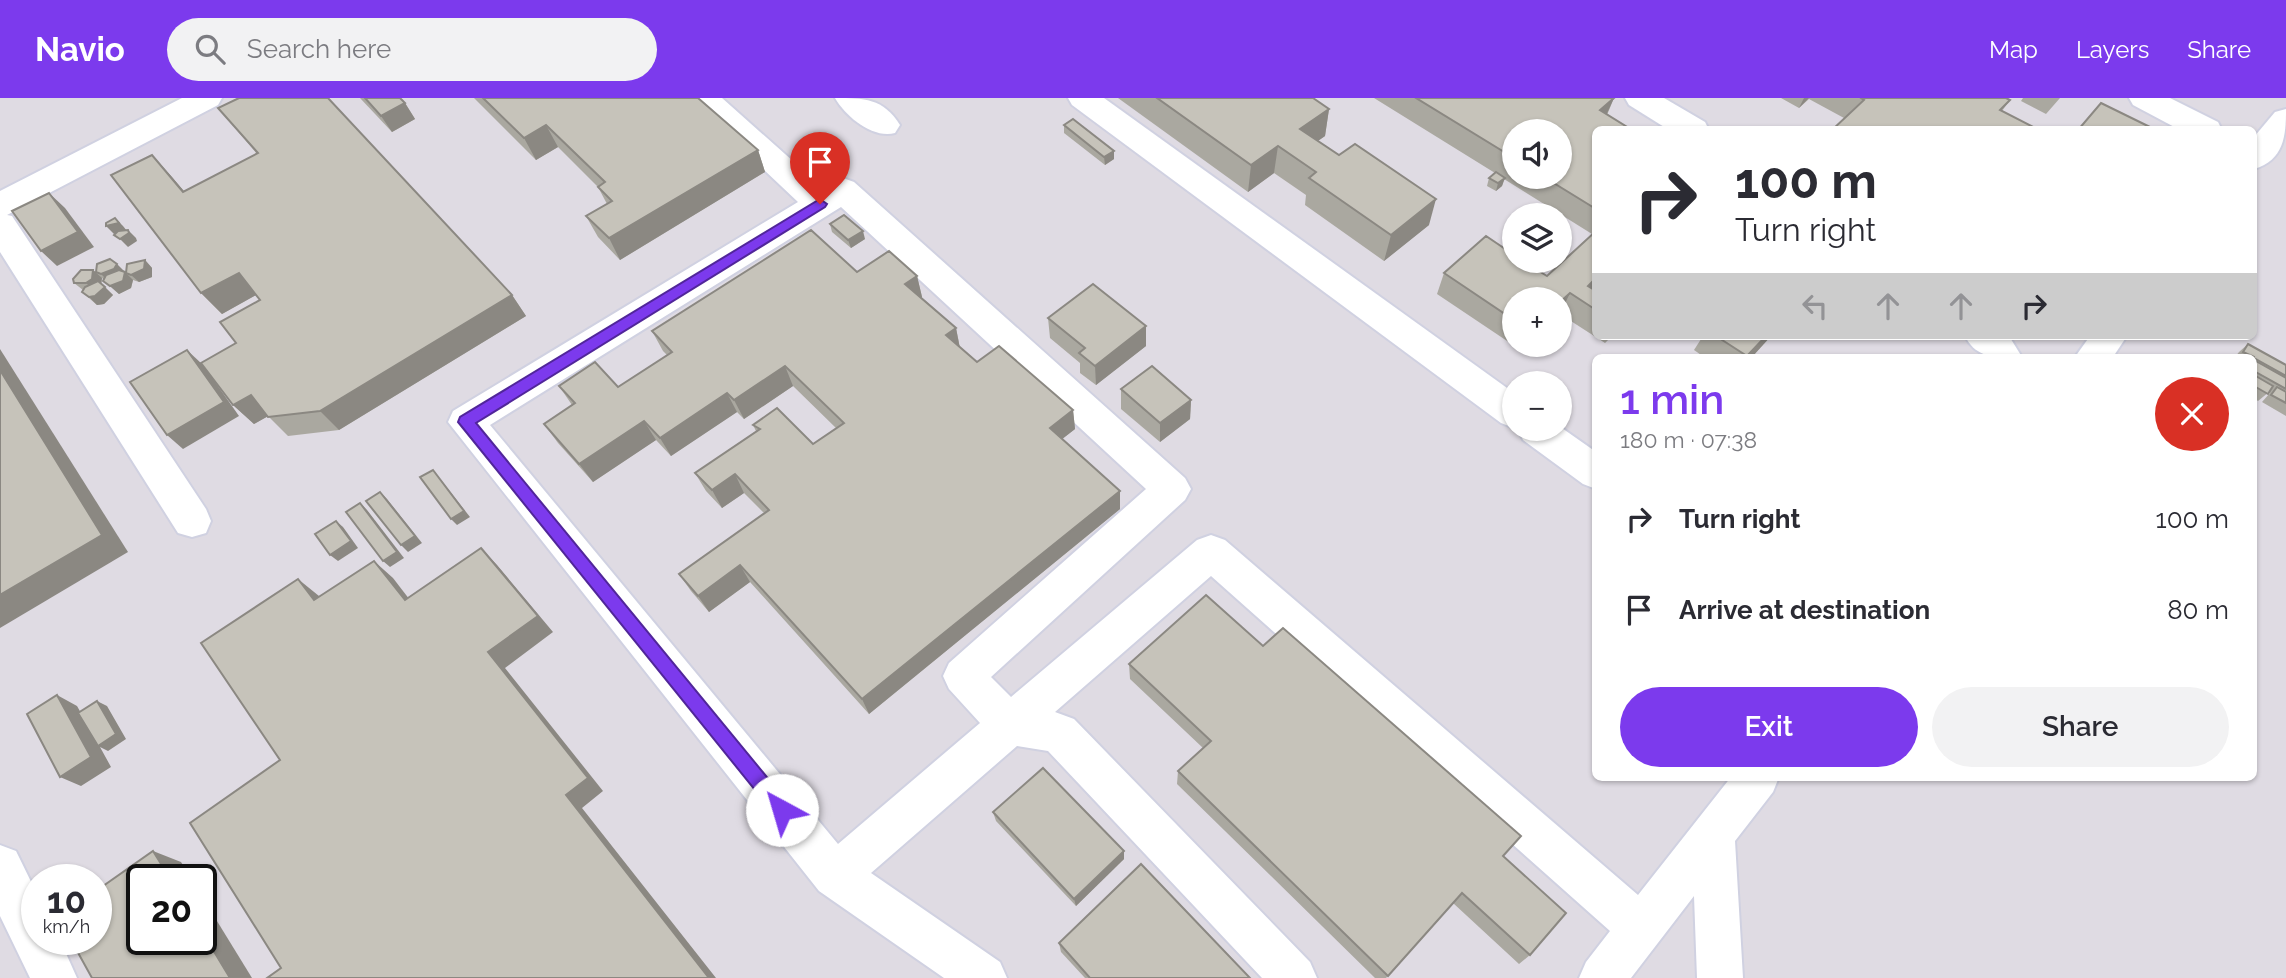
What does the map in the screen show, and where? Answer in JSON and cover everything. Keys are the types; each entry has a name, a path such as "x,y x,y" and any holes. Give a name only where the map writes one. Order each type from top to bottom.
{"lane":[{"path":"0,205 207,98"},
{"path":"703,98 820,204"},
{"path":"850,98 884,125"},
{"path":"1083,98 1502,404"},
{"path":"1640,98 1687,126"},
{"path":"2144,98 2199,126"},
{"path":"2257,153 2286,120"},
{"path":"984,978 835,875 466,422 843,190 1172,489 963,676 1010,725 1059,733 1294,978"},
{"path":"0,225 192,521"},
{"path":"1988,340 2002,354"},
{"path":"2095,354 2107,340"},
{"path":"1552,441 1592,470"},
{"path":"835,875 1210,552 1641,928"},
{"path":"1602,978 1755,781"},
{"path":"1713,835 1720,978"},
{"path":"0,867 54,978"}],"shaded area":[{"path":"0,98 2286,98 2286,978 0,978"}],"building":[{"path":"239,98 328,98 512,295 320,411 268,417 251,395 233,405 201,363 236,343 220,322 260,300 239,273 201,293 111,175 152,155 183,192 258,153 218,108"},
{"path":"365,98 400,98 405,103 381,116"},
{"path":"483,98 698,98 758,150 609,238 586,216 612,201 598,187 605,182 546,125 524,138"},
{"path":"1157,98 1313,98 1329,109 1300,129 1339,155 1355,144 1436,199 1391,235 1309,178 1316,172 1278,146 1251,165"},
{"path":"1416,98 1614,98 1600,110 1626,126 1592,126 1592,207 1564,189 1572,189 1572,119 1502,119 1502,151"},
{"path":"1861,98 2006,98 2010,100 2000,110 2031,126 1836,126 1864,100"},
{"path":"2101,103 2148,126 2081,126"},
{"path":"1073,119 1114,151 1104,157 1064,125"},
{"path":"1496,172 1502,176 1502,180 1498,183 1489,178"},
{"path":"49,193 78,232 41,251 12,211"},
{"path":"844,215 863,231 848,240 830,224"},
{"path":"115,218 119,223 106,226 106,223"},
{"path":"128,230 129,233 120,239 114,235 118,231"},
{"path":"811,230 857,272 889,251 917,276 905,284 956,328 946,335 977,362 999,346 1073,410 1050,428 1120,491 862,699 740,565 698,596 679,574 769,510 735,474 712,490 695,473 760,429 753,425 777,408 813,444 844,423 785,366 734,400 727,393 660,438 644,421 579,464 544,424 575,403 559,386 595,362 618,387 672,352 652,331"},
{"path":"1592,235 1592,282 1588,286 1592,288 1592,307 1572,294 1572,287 1502,287 1502,312 1444,273 1486,236 1502,247 1502,273 1542,273 1547,276 1550,273 1572,273 1572,253"},
{"path":"110,259 117,264 114,269 101,274 96,272 97,264"},
{"path":"145,260 144,269 131,275 126,273 127,264"},
{"path":"81,270 93,270 92,279 86,283 74,283 73,279"},
{"path":"119,270 125,272 123,281 110,286 103,281 106,275"},
{"path":"98,281 105,287 95,296 89,297 82,292 85,287"},
{"path":"1093,284 1146,326 1095,366 1079,353 1085,348 1048,318"},
{"path":"1722,340 1762,340 1749,354 1744,354"},
{"path":"2248,344 2286,365 2286,376 2257,360 2257,354 2243,352"},
{"path":"187,350 224,402 167,435 130,382"},
{"path":"2257,362 2286,378 2286,389 2257,373"},
{"path":"1152,366 1191,400 1160,423 1121,389"},
{"path":"0,370 102,535 0,595"},
{"path":"2257,377 2273,386 2268,394 2257,388"},
{"path":"2277,387 2286,392 2286,403 2271,395"},
{"path":"433,470 464,511 451,519 420,477"},
{"path":"380,492 415,536 401,545 366,501"},
{"path":"360,503 397,552 383,561 346,512"},
{"path":"336,521 351,541 330,555 315,534"},
{"path":"481,548 538,616 488,652 588,778 566,795 709,978 267,978 281,968 190,823 280,760 201,643 298,579 314,600 374,561 405,600"},
{"path":"1206,595 1263,646 1283,628 1521,836 1503,856 1566,913 1530,955 1462,893 1388,976 1178,771 1211,741 1129,664"},
{"path":"57,695 91,757 60,777 27,714"},
{"path":"97,701 116,734 98,746 78,713"},
{"path":"1043,768 1124,851 1074,899 993,812"},
{"path":"153,851 161,864 134,864"},
{"path":"1141,864 1250,978 1090,978 1059,943"},
{"path":"126,870 126,955 216,955 230,978 92,978 79,955 112,955 112,880"}],"route":[{"path":"782,810 466,422 820,204"}]}
